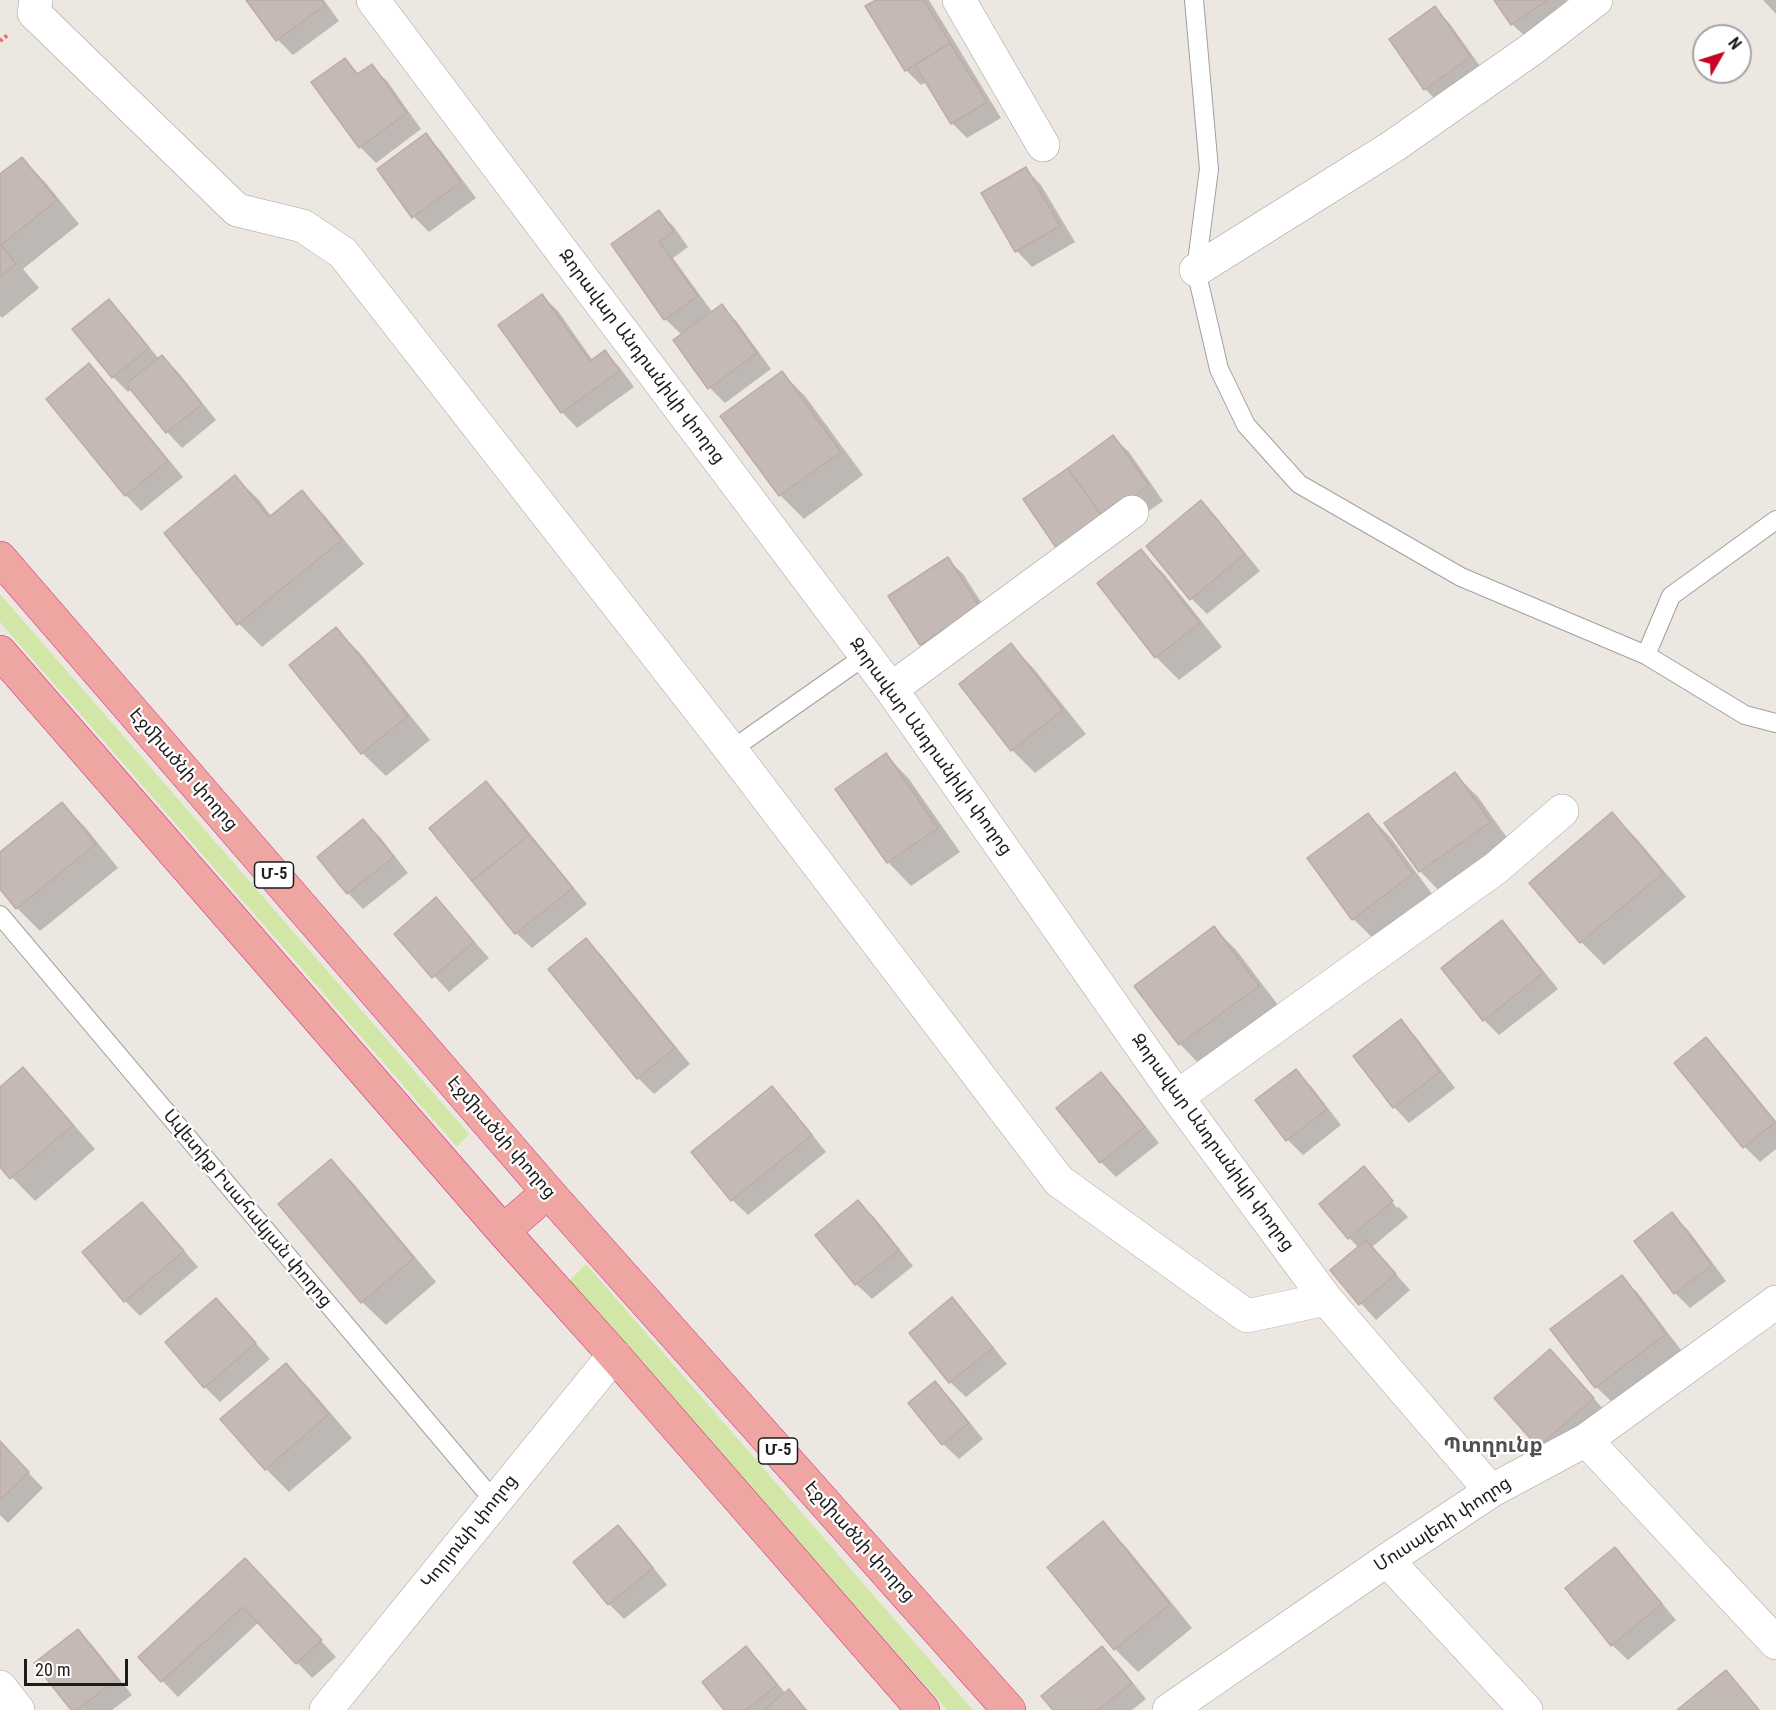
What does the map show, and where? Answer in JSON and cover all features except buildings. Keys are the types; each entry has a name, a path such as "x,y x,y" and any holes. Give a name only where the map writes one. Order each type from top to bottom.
{"highway":[{"name":"Էջմիածնի փողոց","path":"0,558 548,1192 1009,1710"},
{"path":"0,652 923,1710"},
{"path":"503,1231 548,1192"}],"street":[{"path":"36,0 34,13 237,210 303,226 343,253 731,750 1059,1181 1247,1316 1326,1299"},
{"name":"Զորավար Անդրանիկի փողոց","path":"373,0 891,689 1177,1097 1326,1299 1491,1491"},
{"path":"959,0 1043,145"},
{"path":"1197,270 1392,147 1532,49 1596,0"},
{"path":"891,689 1132,512"},
{"path":"1177,1097 1496,868 1562,811"},
{"name":"Մուսալեռի փողոց","path":"1169,1710 1491,1491 1586,1440 1776,1302"},
{"name":"Կորյունի փողոց","path":"326,1710 614,1355"},
{"path":"1586,1440 1776,1643"},
{"path":"1387,1560 1526,1710"},
{"path":"0,1687 18,1710"}],"lane":[{"path":"1194,0 1209,169 1197,270 1219,369 1246,424 1299,484 1461,577 1646,654 1745,715 1776,723"},
{"path":"1646,654 1671,596 1776,520"},
{"path":"731,750 865,656"},
{"name":"Ավետիք Իսահակյան փողոց","path":"0,915 495,1502"}],"green space":[{"path":"0,594 469,1134 457,1147 0,622"},
{"path":"586,1264 973,1710 947,1710 569,1281"}],"district":[{"name":"Պտղունք","path":"1493,1447"}]}
